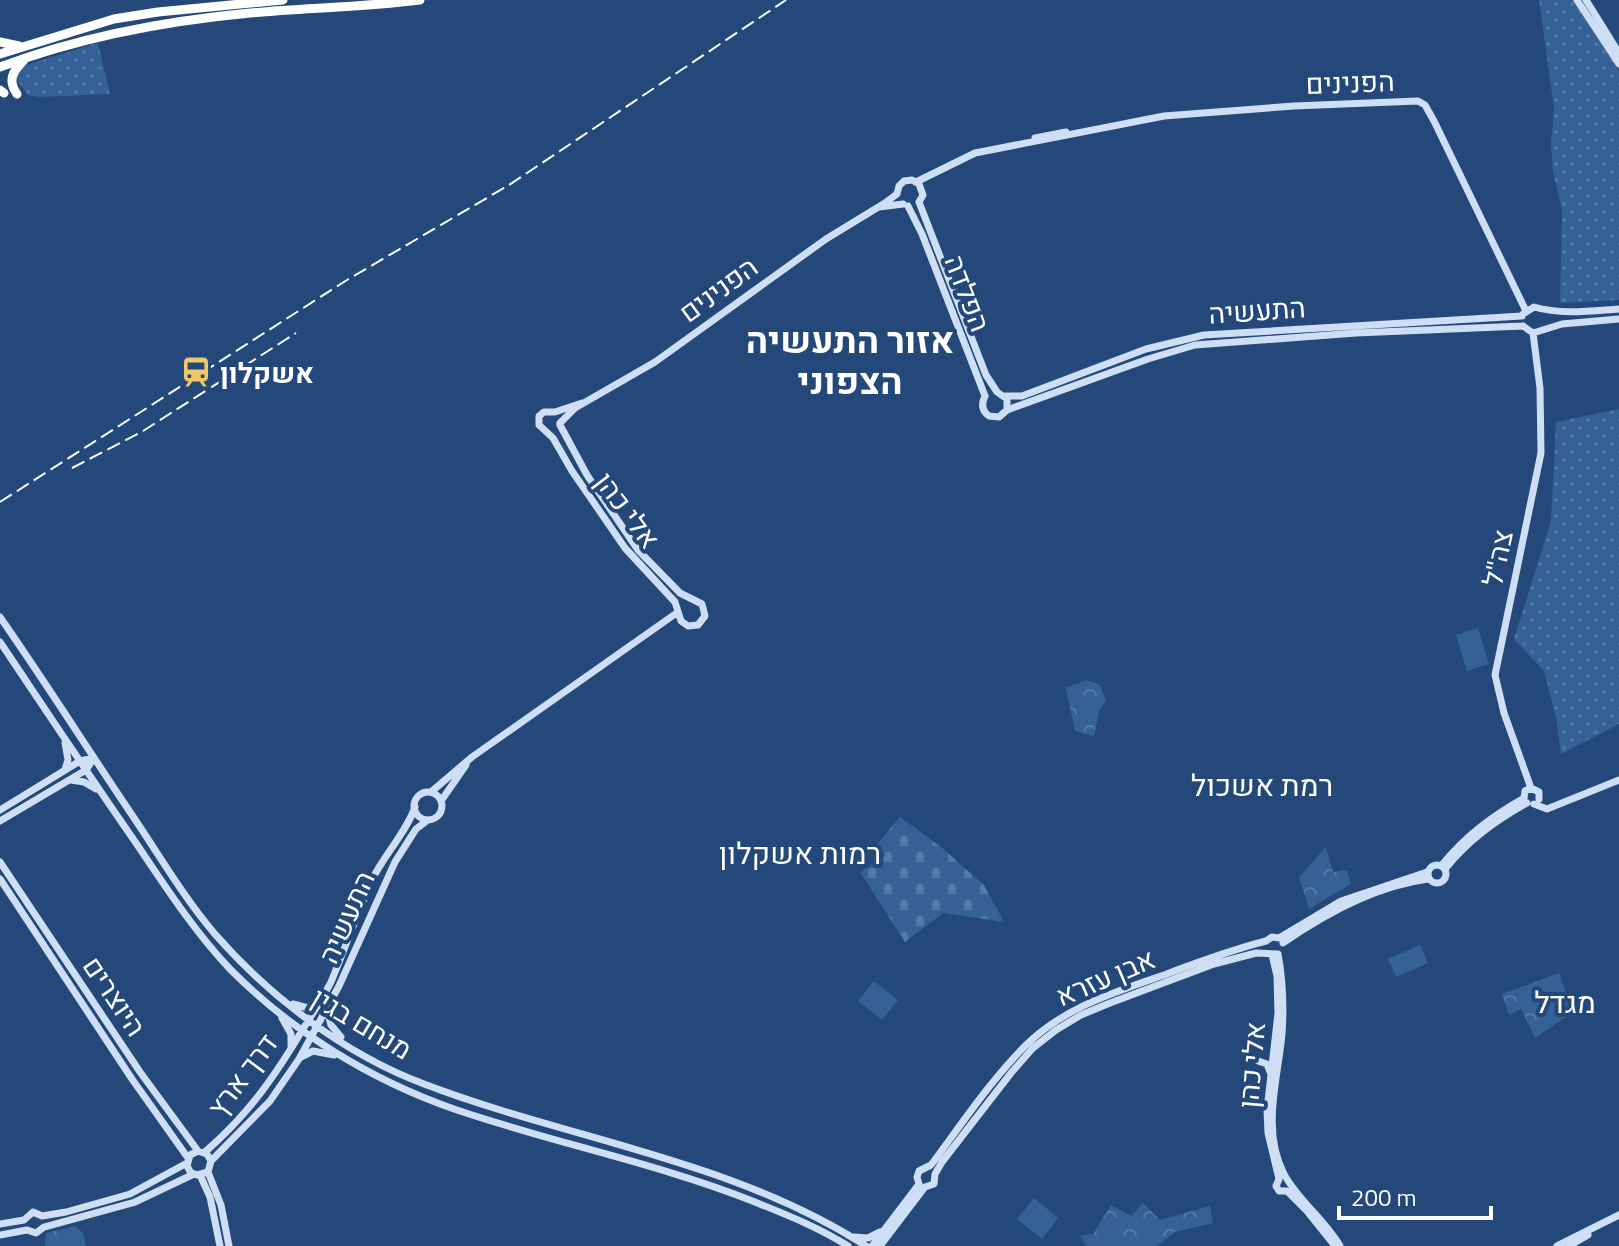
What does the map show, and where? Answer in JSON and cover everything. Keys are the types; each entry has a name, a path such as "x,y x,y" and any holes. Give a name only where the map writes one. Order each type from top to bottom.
{"highway":[{"path":"0,54 114,19 283,0"},
{"path":"0,67 67,45 154,25 248,13 420,0"},
{"path":"0,42 22,46"},
{"path":"17,94 11,75 27,57"}],"street":[{"path":"1577,0 1619,64"},
{"path":"1586,0 1619,53"},
{"name":"הפנינים","path":"916,182 975,153 1053,133 1096,130 1164,116 1196,113 1418,101 1425,105 1434,121 1524,313"},
{"name":"הפנינים","path":"923,191 937,171"},
{"path":"904,181 916,182 923,191 919,202 906,205 897,194 904,181"},
{"name":"הפנינים","path":"555,412 582,403 655,362 826,239 897,194"},
{"name":"הפלדה","path":"919,202 986,375 997,392"},
{"name":"הפנינים","path":"877,208 906,205"},
{"name":"הפלדה","path":"906,205 922,234 985,396"},
{"path":"1619,309 1543,311 1534,307 1524,313 1523,326 1533,333 1544,328 1619,319"},
{"path":"1543,311 1547,320 1544,328"},
{"name":"התעשיה","path":"1005,396 1022,396 1146,349 1204,335 1524,313"},
{"name":"התעשיה","path":"1007,410 1195,345 1356,333 1523,326"},
{"name":"צה\"ל","path":"1533,333 1540,388 1541,453 1495,675 1504,713 1531,788 1539,792 1531,801 1552,808 1619,780"},
{"path":"997,392 1005,396 1007,410 999,417 989,416 982,407 985,396 997,392"},
{"name":"הפנינים","path":"560,424 582,403"},
{"path":"544,412 555,412 560,424 555,431 548,433 540,428 538,419 544,412"},
{"name":"אלי כהן","path":"560,424 587,475 626,534 654,566 690,599"},
{"name":"אלי כהן","path":"548,433 617,537 678,611"},
{"path":"472,757 441,801 439,814 428,820 420,817 415,807 420,795 431,792 472,757 653,631 678,611 682,603 690,599 702,604 705,614 698,625 674,623 653,631"},
{"path":"678,611 684,624"},
{"name":"מנחם בגין","path":"0,617 193,906 240,961 309,1020 421,1084 747,1185 817,1216 869,1246"},
{"name":"מנחם בגין","path":"0,642 203,938 231,969 302,1030 378,1078 454,1109 699,1181 799,1220 844,1245"},
{"path":"61,733 68,760 64,771"},
{"path":"0,810 80,761 94,758"},
{"path":"0,821 86,770 94,758"},
{"path":"68,780 84,782 100,792"},
{"path":"1443,868 1482,831 1531,801 1525,791 1531,788"},
{"path":"431,792 441,801"},
{"name":"התעשיה","path":"309,1020 321,1001 372,881 415,807"},
{"name":"התעשיה","path":"311,1036 352,958 395,862 416,829 428,820"},
{"name":"היוצרים","path":"0,862 140,1072 211,1161"},
{"path":"1281,940 1341,901 1410,876 1421,865"},
{"path":"1281,940 1282,950 1273,954 1265,947 1266,941 1272,937 1281,940 1343,906 1428,876 1432,866 1443,868"},
{"path":"1428,876 1433,883 1442,882 1446,878 1443,868"},
{"path":"1410,876 1428,876"},
{"name":"היוצרים","path":"0,879 187,1160 201,1174"},
{"name":"אבן עזרא","path":"1266,941 1107,994 1052,1023 1006,1067 927,1168 918,1174 922,1185 934,1184 935,1174 1011,1073 1033,1048 1056,1030 1081,1015 1214,964 1240,956 1273,954"},
{"name":"אלי כהן","path":"1273,954 1278,1013 1267,1110 1268,1133 1282,1178"},
{"name":"אלי כהן","path":"1273,954 1284,1008 1272,1111 1282,1178"},
{"path":"279,996 308,1008 321,1001"},
{"path":"327,1008 331,1025 355,1049"},
{"path":"276,1009 290,1030 290,1050"},
{"name":"דרך ארץ","path":"187,1160 256,1102 309,1020"},
{"name":"דרך ארץ","path":"211,1161 252,1122 299,1059 311,1036"},
{"path":"299,1059 313,1051 321,1051 348,1061"},
{"path":"1258,1061 1267,1064 1271,1073"},
{"path":"0,1224 24,1220 33,1212 42,1216 66,1212 130,1194 187,1160"},
{"path":"0,1235 27,1230 36,1233 44,1227 135,1202 201,1174 211,1161"},
{"path":"927,1168 935,1174"},
{"path":"201,1174 210,1197 220,1246"},
{"path":"201,1174 221,1205 229,1246"},
{"path":"1282,1178 1289,1180 1288,1188 1278,1189 1276,1184 1282,1178"},
{"path":"869,1246 922,1185"},
{"path":"884,1243 922,1185"},
{"path":"1288,1188 1330,1230 1338,1246"},
{"path":"42,1216 44,1227"},
{"path":"1557,1246 1619,1217"},
{"path":"1569,1246 1619,1217"},
{"path":"24,1220 27,1230"},
{"path":"849,1235 868,1238 885,1228"}],"green space":[{"path":"1539,0 1573,0 1619,71 1619,300 1560,303 1562,210 1553,172 1551,144 1554,108"},
{"path":"98,43 110,94 39,97 28,95 15,78 23,66"},
{"path":"1619,409 1619,724 1561,754 1557,722 1544,671 1514,639 1551,521 1556,422"},
{"path":"1478,628 1489,664 1467,671 1456,635"},
{"path":"1087,680 1100,685 1106,701 1099,711 1094,736 1075,731 1066,688"},
{"path":"900,817 941,847 984,885 1004,922 943,913 905,942 860,872 885,856 877,844"},
{"path":"1326,847 1333,872 1347,870 1351,884 1309,909 1299,877"},
{"path":"1420,945 1428,963 1396,977 1388,959"},
{"path":"1559,973 1573,1012 1535,1038 1521,1009 1509,1015 1502,994"},
{"path":"874,981 898,1000 882,1020 858,1001"},
{"path":"1034,1198 1058,1218 1042,1239 1017,1219"},
{"path":"1143,1203 1160,1220 1210,1206 1213,1223 1175,1232 1157,1246 1086,1246 1080,1236 1093,1234 1111,1205 1131,1216"},
{"path":"75,1226 83,1233 86,1246 45,1246 46,1233"}],"railway":[{"path":"0,502 347,280 509,185 786,0"},
{"path":"72,468 143,431 296,333"}],"place":[{"name":"אשקלון","path":"196,372"}],"district":[{"name":"אזור התעשיה הצפוני","path":"850,360"},
{"name":"רמת אשכול","path":"1262,785"},
{"name":"רמות אשקלון","path":"800,853"},
{"name":"מגדל","path":"1565,1002"}]}
